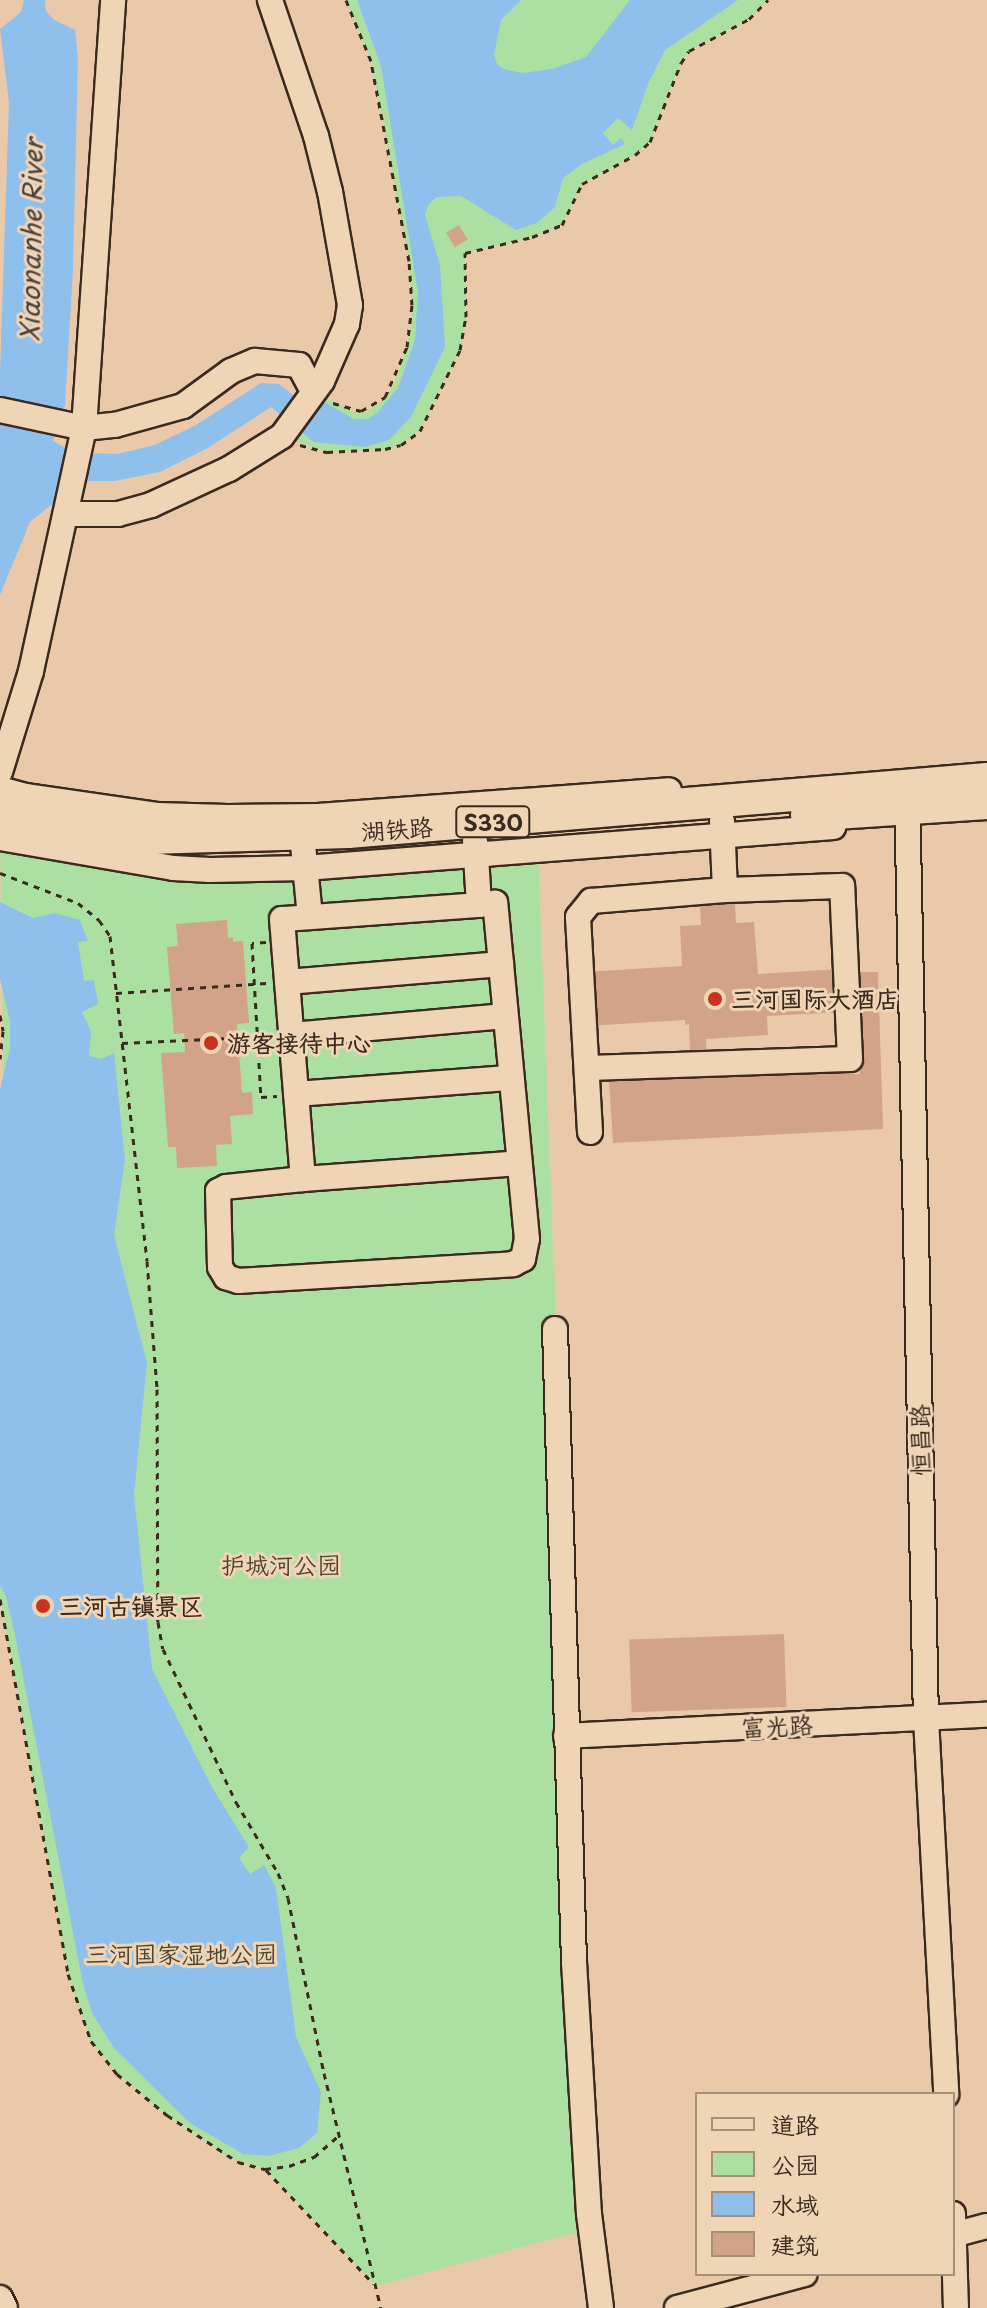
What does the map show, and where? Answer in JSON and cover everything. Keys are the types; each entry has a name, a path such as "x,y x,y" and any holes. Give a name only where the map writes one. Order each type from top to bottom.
{"main road":[{"name":"湖铁路","path":"474,839 722,828 907,805 987,779"},
{"name":"湖铁路","path":"0,824 51,838 173,854 303,850 907,805 987,803"},
{"name":"湖铁路","path":"0,811 148,838 303,850"}],"street":[{"path":"0,772 31,671 68,514 84,428 113,0"},
{"path":"68,514 118,514 151,505 229,469 282,436 330,365 347,324 350,305 330,192 316,136 270,0"},
{"path":"0,410 84,428 140,420 183,406 231,371 255,361 299,365 313,391"},
{"path":"0,789 27,796 157,815 318,816 987,766"},
{"path":"907,805 987,815"},
{"name":"恒昌路","path":"907,805 926,1719 946,2092"},
{"path":"722,828 725,890"},
{"path":"0,838 173,868 303,850 310,917"},
{"path":"474,839 479,905"},
{"path":"587,1068 850,1059 842,886 725,890 591,901 582,909 578,917 590,1132"},
{"path":"303,1179 282,919 495,903 527,1249 523,1259 513,1264 238,1281 226,1277 220,1267 218,1191 226,1187 519,1163"},
{"path":"287,982 501,964"},
{"path":"292,1035 505,1016"},
{"path":"296,1094 511,1078"},
{"path":"555,1329 566,1736 585,2153 592,2253 601,2308"},
{"name":"富光路","path":"566,1736 987,1715"},
{"path":"955,2228 987,2226"},
{"path":"677,2308 797,2276"},
{"path":"955,2276 956,2308"},
{"path":"0,2298 5,2308"}],"path":[{"path":"313,391 352,411 367,411 379,404 392,388 411,327 409,261 371,61 346,0"},
{"path":"282,436 314,450 369,451 401,445 420,431 460,350 466,317 466,252 532,237 562,225 582,184 635,155 653,138 686,54 749,19 768,0"},
{"path":"0,873 78,903 99,920 110,936 157,1389 156,1603 160,1635 163,1649 229,1788 278,1873 288,1898 338,2136 381,2308"},
{"path":"252,943 261,1097"},
{"path":"116,993 287,982"},
{"path":"0,1015 0,1059"},
{"path":"122,1043 292,1035"},
{"path":"0,1599 68,1974 91,2041 117,2074 167,2115 227,2157 265,2169 376,2286"},
{"path":"265,2169 314,2157 338,2136"}],"green space":[{"path":"346,0 768,0 749,19 689,51 681,63 650,142 635,155 582,184 562,225 532,237 465,253 466,317 460,350 420,431 401,445 385,449 327,452 282,436 313,391 352,411 367,411 379,404 392,388 400,368 411,327 412,305 409,261 371,61"},
{"name":"护城河公园","path":"0,838 173,868 538,850 590,2229 376,2286 265,2169 227,2157 167,2115 117,2074 91,2041 68,1974 0,1599 3,1032"}],"water":[{"name":"Xiaonanhe River","path":"24,0 45,0 46,11 54,20 75,30 78,57 73,269 65,405 53,441 69,450 61,497 30,522 0,595 0,371 9,103 0,29 21,12"},
{"path":"357,0 521,0 501,20 494,55 497,64 504,69 522,73 552,69 586,57 630,0 738,0 665,50 648,84 632,130 618,118 603,133 613,145 621,138 625,144 582,164 563,178 555,207 537,223 516,230 461,196 437,197 429,204 425,215 440,265 445,347 411,417 389,440 365,447 314,442 271,407 208,448 160,472 115,481 85,481 90,453 117,454 155,445 196,425 261,383 279,384 307,406 317,398 354,419 368,419 377,413 398,388 415,340 418,293 381,66"},
{"name":"三河国家湿地公园","path":"0,902 33,918 55,913 80,920 88,941 78,942 84,981 94,980 98,1004 82,1012 91,1031 89,1056 101,1059 114,1053 125,1160 114,1235 147,1363 134,1495 152,1669 213,1789 249,1847 239,1858 250,1874 264,1865 276,1888 296,2037 321,2092 317,2133 299,2148 269,2156 243,2154 190,2123 114,2048 92,2013 83,1984 15,1635 6,1596 0,1586 0,1090 10,1048 10,1021 0,979"}],"building":[{"path":"459,225 468,240 455,247 446,233"},
{"path":"735,903 736,923 754,922 758,974 840,969 842,1012 767,1016 768,1035 706,1039 708,1076 854,1071 854,1074 860,1074 858,972 878,972 883,1129 613,1143 609,1081 691,1077 689,1024 685,1025 685,1020 587,1026 584,972 682,966 680,926 701,925 700,905"},
{"name":"游客接待中心","path":"227,920 228,938 233,937 233,942 243,941 249,1023 237,1024 242,1093 252,1092 253,1114 230,1116 232,1144 216,1145 217,1166 177,1168 176,1147 168,1147 161,1053 185,1052 184,1033 174,1034 167,947 178,946 176,924"},
{"path":"784,1634 787,1707 632,1712 629,1639"}],"place":[{"name":"三河国际大酒店","path":"715,999"},
{"name":"游客接待中心","path":"211,1043"},
{"name":"三河古镇景区","path":"43,1606"}]}
